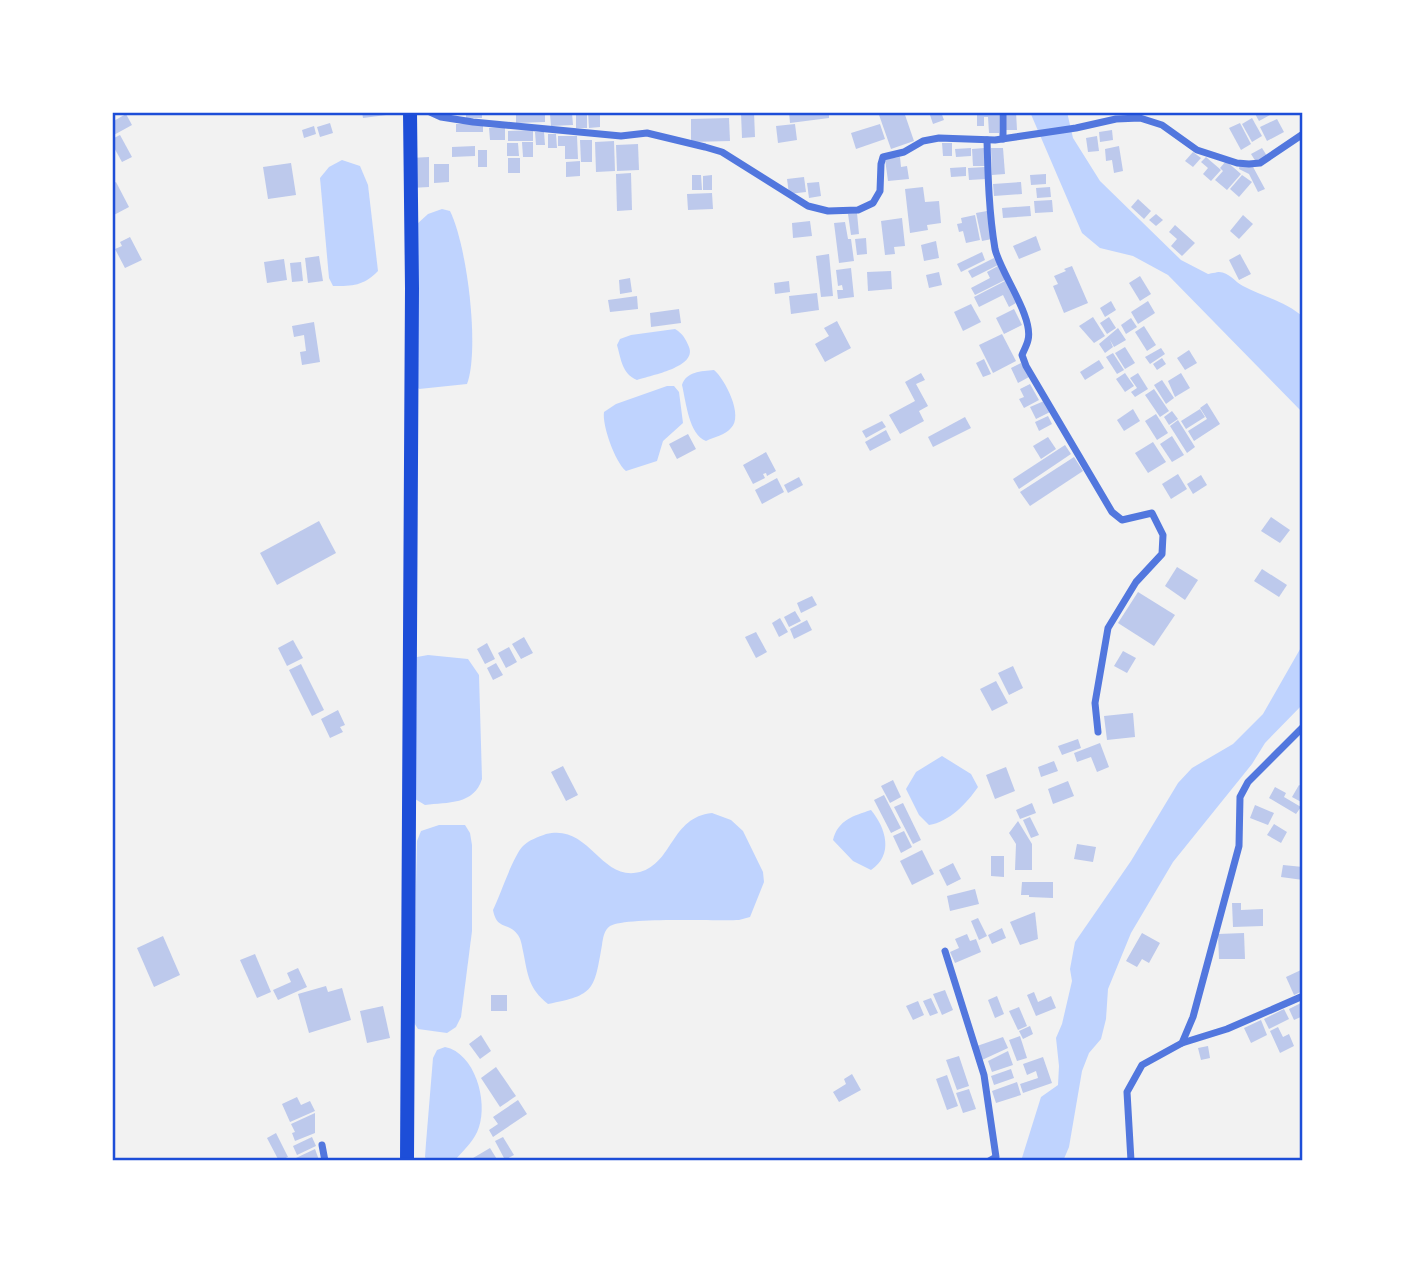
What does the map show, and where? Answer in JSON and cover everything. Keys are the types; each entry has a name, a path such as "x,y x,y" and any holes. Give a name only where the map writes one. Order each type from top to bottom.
{"main road":[{"path":"407,1161 412,288 410,112"}],"street":[{"path":"430,112 441,117 473,122 621,136 647,133 722,152 808,206 842,212 858,210 873,203 880,191 883,158 904,152 923,141 939,138 1003,139 1116,119 1140,118 1162,125 1197,150 1250,164 1261,163 1303,134"},
{"path":"1003,112 1003,139"},
{"path":"987,140 989,197 996,252 1026,323 1028,341 1022,355 1112,512 1122,520 1153,513 1163,535 1162,554 1136,582 1108,628 1094,703 1098,732"},
{"path":"1182,1042 1203,988 1239,846 1240,797 1248,782 1303,727"},
{"path":"945,951 984,1075 996,1157 989,1161"},
{"path":"1131,1161 1127,1092 1142,1065 1182,1042 1227,1028 1303,996"},
{"path":"322,1145 325,1161"}],"water":[{"path":"1030,112 1067,112 1073,138 1100,181 1181,260 1208,274 1226,274 1243,286 1282,303 1303,317 1303,413 1168,275 1133,256 1100,248 1082,233"},
{"path":"342,160 360,166 368,185 378,271 357,284 333,286 329,278 320,178 329,167"},
{"path":"442,209 450,211 462,247 472,323 471,368 467,384 419,389 415,384 416,225 428,214"},
{"path":"675,329 684,336 689,347 690,354 686,360 672,369 637,380 628,374 617,345 620,339"},
{"path":"714,370 728,389 735,415 729,430 706,441 700,438 692,425 682,385 690,375"},
{"path":"674,386 679,392 683,423 663,441 657,461 626,471 610,443 604,412 616,404"},
{"path":"1303,644 1303,704 1265,743 1252,764 1173,862 1131,933 1108,989 1106,1019 1101,1039 1089,1053 1082,1071 1069,1147 1063,1161 1021,1161 1041,1097 1058,1085 1056,1038 1072,981 1070,969 1075,942 1131,861 1178,783 1192,768 1233,744 1263,714"},
{"path":"428,655 468,659 479,675 482,779 473,794 467,798 425,805 415,799 417,657"},
{"path":"942,756 971,774 978,787 957,811 944,820 929,825 919,815 906,789 916,772"},
{"path":"871,810 884,833 885,849 883,857 871,870 853,861 833,840 842,823"},
{"path":"712,813 731,820 743,831 763,872 764,882 750,917 739,920 633,921 610,926 604,934 597,972 590,988 575,997 548,1004 530,981 519,937 497,921 493,910 523,846 546,834 561,833 585,844 615,869 626,873 640,872 659,860 688,823 698,816"},
{"path":"439,825 465,825 472,845 472,931 461,1017 456,1027 447,1033 418,1029 413,1021 417,841 421,831"},
{"path":"445,1047 464,1058 477,1079 482,1104 481,1116 475,1136 456,1159 428,1161 425,1157 433,1058 437,1050"}],"building":[{"path":"362,112 394,112 394,114 363,118"},
{"path":"466,112 482,112 482,118 466,118"},
{"path":"576,112 587,112 587,128 576,128"},
{"path":"588,112 600,112 600,127 589,128"},
{"path":"754,112 755,137 742,138 741,113"},
{"path":"789,112 829,112 829,118 790,123"},
{"path":"878,112 904,112 914,141 891,149"},
{"path":"929,112 941,112 944,120 933,124"},
{"path":"977,112 999,112 999,133 989,133 988,117 984,117 984,126 977,126"},
{"path":"1005,112 1016,112 1017,130 1005,130"},
{"path":"1254,112 1268,112 1270,115 1259,121"},
{"path":"545,113 545,122 516,123 516,114"},
{"path":"572,113 573,125 551,126 550,114"},
{"path":"126,114 132,125 112,136 112,122"},
{"path":"729,118 730,141 691,142 691,119"},
{"path":"1252,118 1262,136 1252,142 1242,124"},
{"path":"1277,119 1284,132 1267,141 1260,127"},
{"path":"330,123 333,133 320,137 317,127"},
{"path":"1240,123 1251,144 1241,150 1229,128"},
{"path":"456,124 483,124 483,132 456,132"},
{"path":"795,124 797,140 778,143 776,126"},
{"path":"880,124 885,139 856,149 851,133"},
{"path":"314,126 316,134 304,138 302,130"},
{"path":"505,127 505,140 490,140 489,128"},
{"path":"533,130 533,141 508,141 508,131"},
{"path":"1112,130 1113,140 1100,142 1099,132"},
{"path":"535,132 544,132 545,145 536,145"},
{"path":"548,134 556,134 557,148 548,148"},
{"path":"120,135 132,157 122,162 112,144 112,139"},
{"path":"558,136 577,136 578,159 565,159 565,146 558,146"},
{"path":"1097,136 1099,151 1088,152 1086,138"},
{"path":"580,140 592,140 592,162 581,162"},
{"path":"614,141 615,171 596,172 595,142"},
{"path":"522,142 533,142 533,157 523,157"},
{"path":"507,143 518,143 519,156 507,156"},
{"path":"942,143 952,143 952,156 943,156"},
{"path":"638,144 639,170 617,171 616,145"},
{"path":"475,146 475,156 452,157 452,147"},
{"path":"1119,146 1123,171 1114,173 1112,160 1106,161 1105,149"},
{"path":"971,148 971,156 956,157 955,149"},
{"path":"984,148 985,166 973,166 972,149"},
{"path":"991,148 1003,148 1005,174 992,175"},
{"path":"1262,148 1267,156 1256,162 1251,154"},
{"path":"478,150 487,150 487,167 478,167"},
{"path":"1193,152 1201,158 1193,167 1185,161"},
{"path":"429,157 429,187 411,188 410,158"},
{"path":"900,157 901,167 907,166 909,179 888,181 885,159"},
{"path":"1206,157 1221,170 1211,181 1203,174 1208,168 1201,162"},
{"path":"508,158 520,158 520,173 508,173"},
{"path":"580,161 580,176 566,177 566,162"},
{"path":"1226,161 1241,174 1227,190 1215,180 1223,171 1220,168"},
{"path":"291,163 296,195 268,199 263,167"},
{"path":"434,164 449,164 449,182 434,183"},
{"path":"1240,164 1252,165 1265,189 1258,192 1249,174 1239,169"},
{"path":"966,167 966,176 951,177 950,168"},
{"path":"985,167 986,179 969,180 968,168"},
{"path":"631,173 632,210 617,211 616,174"},
{"path":"1046,174 1046,184 1031,185 1030,175"},
{"path":"692,175 701,175 702,190 692,190"},
{"path":"712,175 712,190 703,190 703,176"},
{"path":"1242,175 1252,182 1239,197 1230,189"},
{"path":"804,177 806,192 789,194 787,179"},
{"path":"116,182 129,207 112,216 112,184"},
{"path":"819,182 821,196 809,198 807,183"},
{"path":"1021,182 1022,194 994,196 993,184"},
{"path":"923,187 925,202 939,201 941,223 927,225 928,230 910,233 905,189"},
{"path":"1050,187 1051,197 1037,198 1036,188"},
{"path":"712,193 713,209 688,210 687,194"},
{"path":"1138,199 1151,211 1144,219 1131,207"},
{"path":"1052,200 1053,212 1035,213 1034,201"},
{"path":"1030,206 1031,216 1003,218 1002,208"},
{"path":"987,211 992,239 982,241 976,213"},
{"path":"857,213 859,234 851,235 848,214"},
{"path":"1156,214 1163,220 1156,226 1149,220"},
{"path":"975,215 980,240 966,243 963,231 959,232 957,224 962,223 961,218"},
{"path":"1243,215 1253,224 1239,239 1230,231"},
{"path":"902,218 905,246 894,247 895,254 885,255 881,221"},
{"path":"810,221 812,236 793,238 792,223"},
{"path":"845,222 854,261 839,263 834,223"},
{"path":"1175,225 1195,243 1182,256 1171,246 1177,239 1169,232"},
{"path":"1036,236 1041,250 1019,259 1013,246"},
{"path":"130,237 142,260 125,268 115,249 122,246 120,242"},
{"path":"866,238 867,254 857,255 855,239"},
{"path":"936,241 939,258 924,261 921,245"},
{"path":"982,252 985,260 961,272 957,264"},
{"path":"829,254 833,296 821,297 816,256"},
{"path":"1240,254 1251,274 1239,280 1229,260"},
{"path":"319,256 323,281 308,283 305,258"},
{"path":"994,258 998,265 972,278 968,271"},
{"path":"284,259 287,280 267,283 264,262"},
{"path":"301,262 303,281 292,282 290,263"},
{"path":"998,266 1005,280 975,295 971,288 990,278 987,272"},
{"path":"1072,266 1088,303 1064,313 1053,286 1058,284 1054,276"},
{"path":"851,268 854,297 838,299 837,290 843,290 842,285 838,286 836,270"},
{"path":"891,271 892,289 868,291 867,272"},
{"path":"939,272 942,285 929,288 926,275"},
{"path":"1140,276 1151,294 1140,301 1129,283"},
{"path":"630,278 632,292 620,294 619,280"},
{"path":"789,281 790,292 775,294 774,283"},
{"path":"1005,281 1016,303 1009,307 1003,295 979,307 974,297"},
{"path":"817,293 819,310 791,314 789,296"},
{"path":"637,296 638,309 610,312 608,300"},
{"path":"1111,301 1116,310 1105,317 1100,308"},
{"path":"1148,301 1155,313 1138,324 1131,312"},
{"path":"971,304 981,322 963,331 954,312"},
{"path":"679,309 681,323 651,327 650,313"},
{"path":"1014,309 1022,325 1004,334 996,318"},
{"path":"1093,317 1105,336 1094,343 1079,326"},
{"path":"1109,317 1116,328 1107,334 1100,323"},
{"path":"1131,318 1137,327 1126,334 1121,325"},
{"path":"837,321 851,348 825,362 815,344 829,336 824,328"},
{"path":"314,322 320,362 302,365 300,352 306,351 304,335 294,337 292,326"},
{"path":"1144,326 1156,345 1147,351 1135,332"},
{"path":"1118,328 1126,340 1114,347 1110,340 1113,347 1105,353 1099,344"},
{"path":"1002,334 1016,361 993,373 979,345"},
{"path":"1125,347 1135,363 1125,369 1115,353"},
{"path":"1161,348 1165,354 1150,364 1145,357"},
{"path":"1189,350 1197,363 1185,370 1177,358"},
{"path":"1113,353 1124,370 1117,374 1106,357"},
{"path":"1162,358 1166,364 1157,370 1153,364"},
{"path":"984,359 991,374 983,377 976,363"},
{"path":"1099,360 1104,368 1085,380 1080,372"},
{"path":"1021,363 1029,377 1018,383 1011,368"},
{"path":"921,373 925,380 916,384 928,406 919,411 924,421 900,434 889,415 915,401 905,382"},
{"path":"1125,373 1134,386 1125,392 1116,379"},
{"path":"1138,373 1148,389 1135,397 1131,392 1137,388 1130,378"},
{"path":"1181,373 1190,388 1175,397 1168,381"},
{"path":"1162,380 1174,398 1166,404 1154,385"},
{"path":"1030,384 1039,400 1024,408 1019,399 1024,397 1020,389"},
{"path":"1154,389 1169,411 1160,417 1145,395"},
{"path":"1044,401 1050,412 1036,419 1030,407"},
{"path":"1207,403 1220,424 1194,441 1188,431 1207,419 1200,408"},
{"path":"1133,409 1140,421 1124,431 1117,420"},
{"path":"1200,409 1205,417 1186,429 1181,421"},
{"path":"1172,411 1178,419 1169,425 1164,417"},
{"path":"1156,414 1168,433 1157,440 1145,421"},
{"path":"1048,416 1052,424 1039,431 1035,422"},
{"path":"965,417 971,428 933,447 928,437"},
{"path":"1178,420 1195,447 1187,453 1170,426"},
{"path":"882,421 886,427 866,438 862,431"},
{"path":"886,430 891,440 870,451 865,442"},
{"path":"688,434 696,449 677,459 669,444"},
{"path":"1172,436 1184,455 1172,462 1160,444"},
{"path":"1048,437 1056,449 1041,459 1033,446"},
{"path":"1153,442 1166,462 1148,473 1135,453"},
{"path":"1065,445 1071,454 1019,489 1013,479"},
{"path":"766,452 776,471 767,476 766,473 763,474 765,478 753,484 743,465"},
{"path":"1074,457 1083,471 1030,506 1020,492"},
{"path":"1178,474 1187,489 1171,499 1162,484"},
{"path":"1201,475 1207,485 1193,494 1187,484"},
{"path":"799,477 803,485 788,493 784,485"},
{"path":"777,478 784,492 762,504 755,490"},
{"path":"1271,517 1290,530 1280,543 1261,531"},
{"path":"319,521 336,553 277,585 260,553"},
{"path":"1177,567 1198,580 1185,600 1165,586"},
{"path":"1262,569 1287,585 1279,597 1254,581"},
{"path":"1138,592 1175,615 1154,646 1118,623"},
{"path":"812,596 817,605 801,613 797,603"},
{"path":"795,611 801,621 789,627 784,617"},
{"path":"780,618 788,632 779,637 772,623"},
{"path":"807,620 812,630 794,639 790,629"},
{"path":"756,632 767,652 756,658 745,637"},
{"path":"524,637 533,653 521,659 512,644"},
{"path":"293,640 303,658 287,666 278,648"},
{"path":"487,643 495,659 485,664 477,649"},
{"path":"509,647 517,662 506,668 498,653"},
{"path":"1123,651 1136,658 1127,673 1114,666"},
{"path":"496,663 503,675 493,680 487,668"},
{"path":"301,664 324,710 312,716 289,670"},
{"path":"1013,666 1023,688 1009,695 998,673"},
{"path":"996,681 1008,703 992,711 980,689"},
{"path":"338,710 345,725 340,727 343,732 330,738 321,719"},
{"path":"1133,713 1135,737 1107,740 1104,716"},
{"path":"1078,739 1081,748 1062,755 1058,746"},
{"path":"1100,743 1109,767 1097,772 1091,757 1077,762 1074,753"},
{"path":"1054,761 1058,771 1041,777 1038,767"},
{"path":"563,766 578,795 566,801 551,772"},
{"path":"1006,767 1015,791 995,799 986,775"},
{"path":"893,780 901,797 890,803 881,786"},
{"path":"1068,781 1074,796 1053,804 1048,789"},
{"path":"1299,785 1303,787 1303,803 1292,797"},
{"path":"1275,787 1286,793 1284,797 1301,807 1296,814 1269,798"},
{"path":"884,795 901,828 891,833 874,800"},
{"path":"903,803 921,840 913,844 894,807"},
{"path":"1032,803 1036,813 1020,819 1016,810"},
{"path":"1255,805 1274,813 1268,825 1250,818"},
{"path":"1030,817 1039,835 1031,838 1023,820"},
{"path":"1018,821 1032,844 1032,870 1015,870 1016,844 1009,833"},
{"path":"1274,824 1287,832 1281,843 1267,835"},
{"path":"904,831 912,847 901,853 893,836"},
{"path":"1077,844 1096,847 1093,862 1074,859"},
{"path":"922,850 934,874 912,885 900,861"},
{"path":"991,856 1004,856 1004,877 991,876"},
{"path":"953,863 961,879 947,886 939,870"},
{"path":"1283,865 1303,867 1303,880 1281,877"},
{"path":"1022,882 1053,882 1053,898 1021,895"},
{"path":"975,889 979,904 950,911 947,896"},
{"path":"1232,903 1241,903 1241,910 1263,909 1263,926 1233,927"},
{"path":"1035,912 1038,939 1020,945 1010,922"},
{"path":"978,918 987,936 979,940 971,921"},
{"path":"1002,928 1006,938 992,944 988,935"},
{"path":"1142,933 1160,943 1149,963 1142,959 1137,967 1126,961"},
{"path":"1244,933 1245,959 1219,959 1218,934"},
{"path":"967,934 970,941 976,939 981,952 955,963 950,952 959,948 955,939"},
{"path":"163,936 180,975 154,987 137,948"},
{"path":"255,954 271,992 257,998 240,960"},
{"path":"298,968 307,987 278,1000 273,990 291,982 287,973"},
{"path":"1301,970 1303,991 1294,995 1286,977"},
{"path":"326,986 328,992 342,988 351,1020 309,1033 298,994"},
{"path":"945,990 953,1010 942,1015 933,994"},
{"path":"1034,992 1038,1002 1051,996 1056,1008 1036,1016 1027,995"},
{"path":"491,995 507,995 507,1011 491,1011"},
{"path":"997,996 1004,1014 995,1018 988,1000"},
{"path":"931,998 938,1013 930,1016 923,1001"},
{"path":"918,1001 924,1015 913,1020 906,1006"},
{"path":"1303,1002 1303,1016 1294,1020 1289,1009"},
{"path":"383,1006 390,1038 367,1043 360,1011"},
{"path":"1019,1007 1027,1026 1018,1030 1009,1011"},
{"path":"1284,1009 1289,1019 1269,1029 1264,1019"},
{"path":"1261,1020 1267,1035 1251,1043 1244,1028"},
{"path":"1030,1026 1033,1034 1023,1039 1019,1031"},
{"path":"1278,1027 1283,1037 1289,1034 1294,1046 1280,1053 1270,1031"},
{"path":"481,1035 491,1051 480,1059 469,1044"},
{"path":"1020,1036 1027,1058 1017,1061 1009,1040"},
{"path":"1003,1037 1008,1048 982,1060 977,1046"},
{"path":"1208,1046 1210,1058 1201,1060 1198,1048"},
{"path":"1008,1051 1013,1065 992,1072 988,1061"},
{"path":"959,1056 969,1086 957,1090 946,1060"},
{"path":"1043,1057 1052,1083 1023,1093 1020,1084 1038,1078 1036,1071 1027,1075 1023,1064"},
{"path":"496,1067 516,1096 500,1107 481,1078"},
{"path":"1011,1069 1014,1078 994,1085 991,1076"},
{"path":"852,1074 861,1090 839,1102 833,1092 846,1084 844,1079"},
{"path":"947,1075 958,1106 947,1110 936,1079"},
{"path":"1017,1082 1021,1095 996,1103 992,1091"},
{"path":"969,1089 976,1109 963,1113 956,1093"},
{"path":"297,1097 301,1105 310,1101 315,1111 290,1122 282,1104"},
{"path":"518,1100 527,1114 493,1137 489,1130 498,1124 493,1117"},
{"path":"315,1113 315,1133 295,1141 291,1124"},
{"path":"276,1133 288,1157 279,1161 267,1138"},
{"path":"312,1137 316,1146 297,1155 293,1146"},
{"path":"503,1137 514,1155 505,1160 495,1141"},
{"path":"490,1148 498,1161 468,1161"},
{"path":"315,1149 319,1160 297,1161 296,1158"}]}
